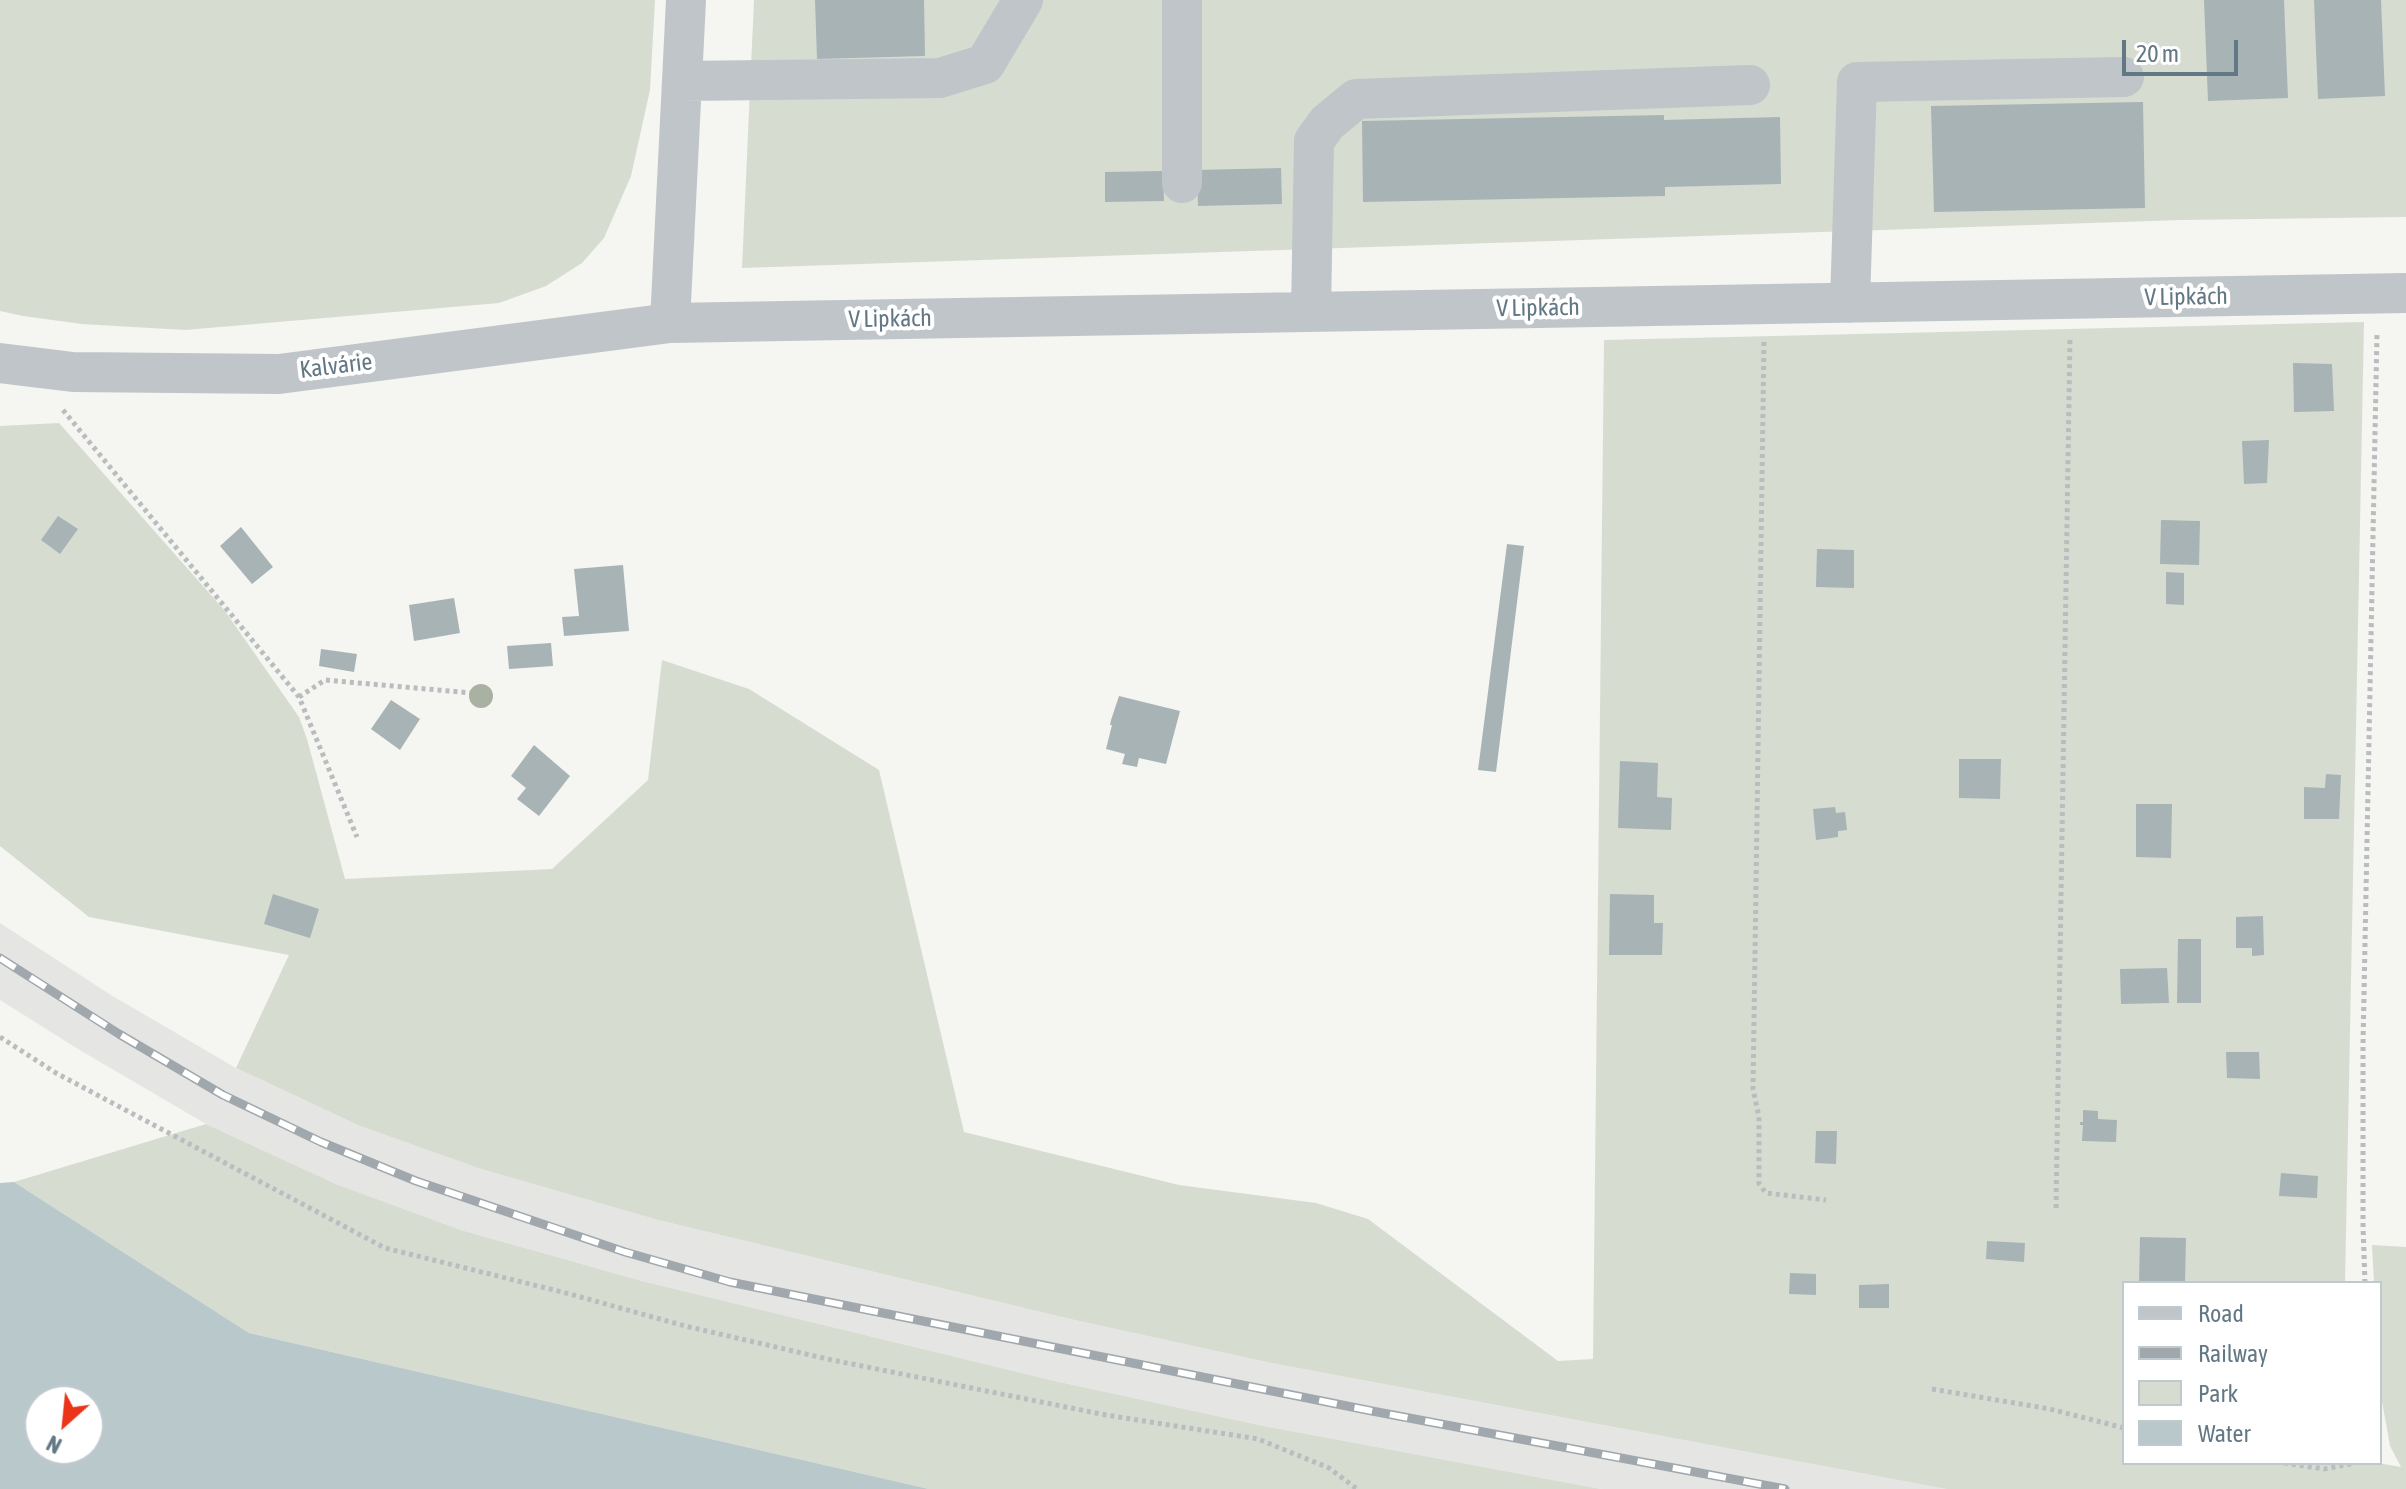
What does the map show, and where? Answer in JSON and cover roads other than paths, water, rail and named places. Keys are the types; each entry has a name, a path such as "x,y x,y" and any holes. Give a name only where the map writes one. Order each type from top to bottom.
{"street":[{"path":"670,323 686,0"},
{"path":"682,81 940,78 985,64 1023,0"},
{"path":"1182,0 1182,183"},
{"path":"1850,303 1857,82 2124,77"},
{"path":"1311,312 1314,141 1327,123 1356,99 1750,85"},
{"name":"V Lipkách","path":"670,323 2392,294"},
{"name":"Kalvárie","path":"14,365 73,372 279,374 670,323"}],"water":[{"path":"14,1182 249,1333 929,1489 0,1489 0,1183"}],"railway":[{"path":"0,958 119,1034 223,1095 321,1142 416,1181 625,1252 730,1282 1372,1411 1785,1489"}]}
